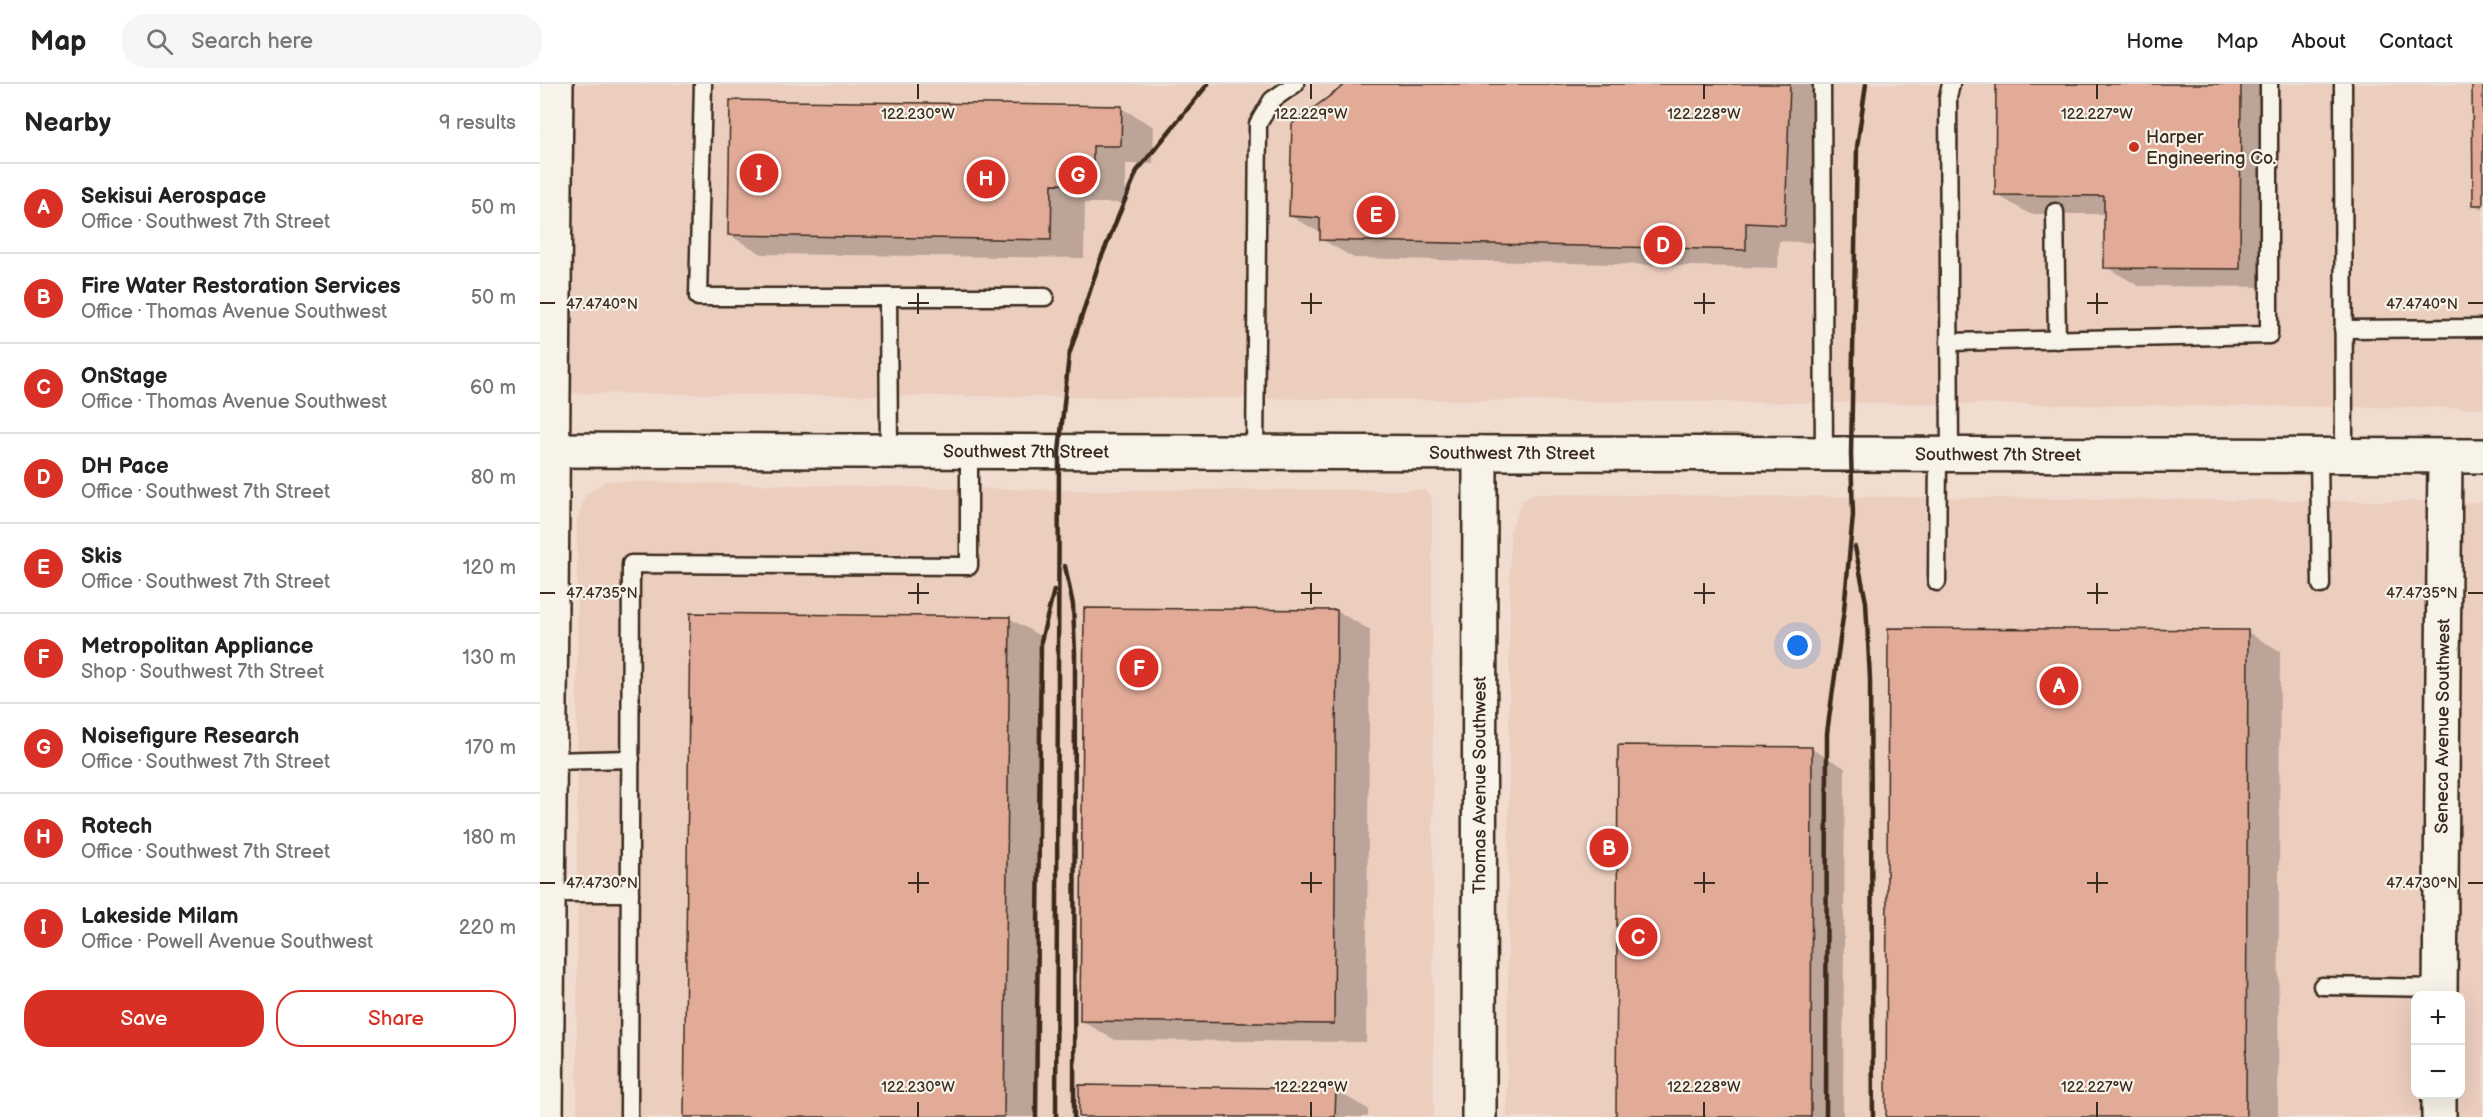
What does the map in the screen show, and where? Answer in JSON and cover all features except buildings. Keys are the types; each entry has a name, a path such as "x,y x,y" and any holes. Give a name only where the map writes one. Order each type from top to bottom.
{"street":[{"path":"546,1117 550,761 546,450 555,84"},
{"name":"Southwest 7th Street","path":"546,450 2483,456"},
{"name":"Thomas Avenue Southwest","path":"1479,1117 1480,453"},
{"name":"Seneca Avenue Southwest","path":"2440,991 2445,457"},
{"path":"2439,1099 2439,1117"}],"lane":[{"path":"703,84 698,297 1046,297"},
{"path":"1254,453 1258,124 1272,100 1295,84"},
{"path":"1822,84 1824,454"},
{"path":"1937,582 1949,342 1948,97 1951,84"},
{"path":"1949,342 2269,335 2269,84"},
{"path":"2321,585 2343,329 2343,84"},
{"path":"2055,212 2056,340"},
{"path":"888,297 889,452"},
{"path":"2343,329 2483,328"},
{"path":"629,1117 631,564 969,566 969,452"},
{"path":"550,761 630,759"},
{"path":"548,893 630,893"},
{"path":"2322,986 2420,991"}],"shaded area":[{"path":"540,84 2483,84 2483,408 540,393"},
{"path":"606,481 1065,490 1424,490 1432,497 1434,1117 577,1117 577,521 585,495"},
{"path":"1534,494 2483,502 2483,1117 1507,1117 1510,531 1522,501"}],"railway":[{"path":"1056,1117 1059,452 1069,355 1099,263 1137,171 1208,84"},
{"path":"1826,1117 1827,733 1844,610 1853,515 1851,454 1857,147 1866,84"},
{"path":"1855,547 1866,602 1870,679 1873,1117"},
{"path":"1065,566 1073,605 1075,653 1074,1117"},
{"path":"1036,1117 1041,641 1054,590"}],"place":[{"name":"Harper Engineering Co.","path":"2134,147"},
{"name":"Lakeside Milam","path":"759,173"},
{"name":"Noisefigure Research","path":"1078,175"},
{"name":"Rotech","path":"986,179"},
{"name":"Skis","path":"1376,215"},
{"name":"DH Pace","path":"1663,245"},
{"name":"Metropolitan Appliance","path":"1139,668"},
{"name":"Sekisui Aerospace","path":"2059,686"},
{"name":"Fire Water Restoration Services","path":"1609,848"},
{"name":"OnStage","path":"1638,937"}]}
